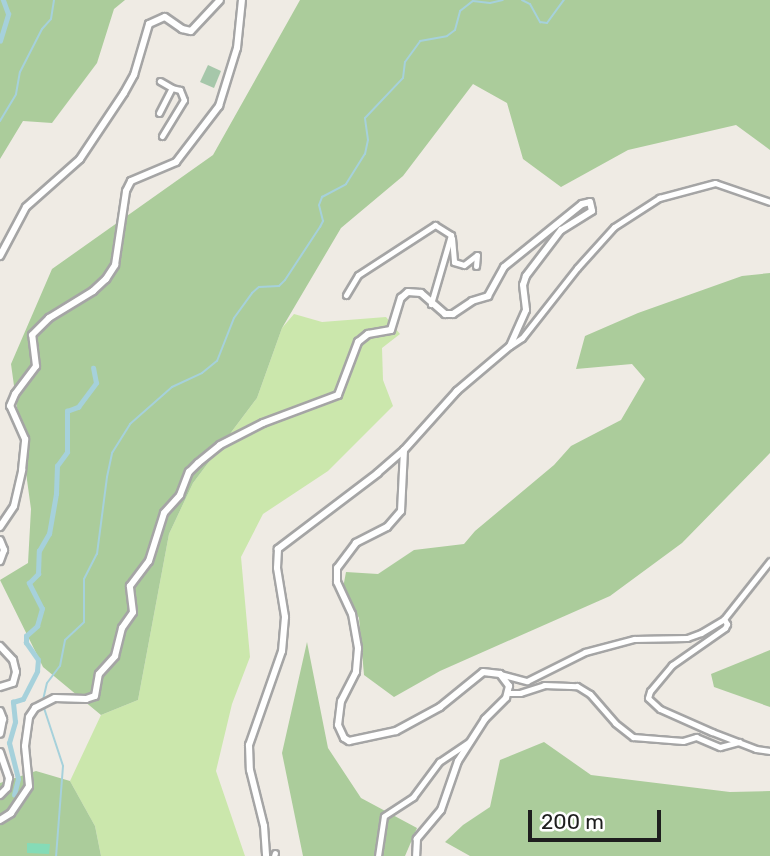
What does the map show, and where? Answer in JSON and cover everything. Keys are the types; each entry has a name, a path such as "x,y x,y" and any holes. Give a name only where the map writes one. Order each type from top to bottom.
{"street":[{"path":"0,256 26,207 80,159 124,93 134,75 149,24 165,17 182,29 191,31 219,0"},
{"path":"0,527 14,506 22,470 25,439 10,406 15,394 36,366 32,335 49,318 93,291 106,279 115,265 126,191 131,181 176,162 219,106 237,48 242,0"},
{"path":"160,81 180,90 184,100 162,136"},
{"path":"159,113 172,88"},
{"path":"266,856 264,825 250,770 248,746 282,650 285,617 277,552 285,541 378,473 404,450 457,391 522,338 577,268 614,227 659,198 715,183 770,202"},
{"path":"0,820 15,808 29,786 26,731 29,717 42,703 55,698 86,699 95,696 99,674 115,656 122,628 133,612 130,586 149,561 164,513 180,495 189,472 220,445 263,423 338,395 358,342 368,334 391,330 397,319 399,303 408,292 421,293 431,304 448,315 488,296 504,267 582,204 592,203 592,211 561,230 527,273 523,285 526,310 510,346"},
{"path":"346,295 358,275 396,252 430,226 438,226 451,235 454,262 464,265 477,255 477,265"},
{"path":"431,304 451,235"},
{"path":"404,450 401,511 387,527 356,543 337,568 337,582 352,614 358,648 356,672 341,701 338,725 344,738 349,741 396,730 440,707 483,672 527,681 584,652 634,639 687,638 701,633 724,619 770,561"},
{"path":"0,540 4,550 0,561"},
{"path":"724,619 727,624 725,628 672,666 650,691 648,698 660,709 739,742 770,751"},
{"path":"0,646 11,657 16,672 13,683 0,687"},
{"path":"500,674 506,680 509,693"},
{"path":"509,693 520,693 544,685 577,686 590,694 615,723 633,737 683,741 696,737 720,747 739,742"},
{"path":"416,856 417,839 442,810 458,761 470,741 509,693"},
{"path":"0,711 3,719 0,734"},
{"path":"378,856 384,816 413,797 439,762 470,741"},
{"path":"0,752 9,778 6,788 0,794"}],"green space":[{"path":"0,0 125,0 114,9 97,63 52,123 23,121 0,159"},
{"path":"300,0 770,0 770,150 736,125 628,150 561,187 523,159 507,103 473,84 403,176 341,228 282,328 257,398 193,483 169,534 138,700 101,715 43,667 0,580 28,563 31,509 11,364 52,269 213,155"},
{"path":"208,65 221,71 214,88 200,82"},
{"path":"770,273 770,453 682,543 610,596 440,671 394,697 364,675 359,618 343,588 346,572 378,574 414,550 464,544 475,531 554,465 571,446 621,420 645,379 632,364 576,369 585,336 638,313 742,276"},
{"path":"294,314 322,322 386,317 400,334 382,348 383,380 393,406 328,471 263,514 241,557 250,657 232,704 216,771 245,856 101,856 95,826 70,781 101,715 138,700 169,534 193,483 257,398 282,328"},
{"path":"307,642 328,748 361,798 417,828 405,856 303,856 282,753"},
{"path":"770,650 770,707 714,687 711,674"},
{"path":"544,742 591,775 730,792 770,791 770,856 470,856 445,842 463,825 490,807 500,760"},
{"path":"36,771 70,781 95,826 101,856 0,856 0,783"},
{"path":"27,843 50,844 49,854 27,853"}],"waterway":[{"path":"0,41 8,14 3,0"},
{"path":"0,121 16,94 20,72 42,29 51,19 54,0"},
{"path":"43,700 47,683 60,666 65,640 84,622 84,579 97,554 112,453 130,424 172,387 202,373 217,361 234,318 252,293 259,287 279,286 285,280 323,221 319,205 322,197 346,184 365,154 368,140 365,118 403,78 405,62 420,41 447,36 455,30 460,11 473,1 490,3 503,0"},
{"path":"522,0 530,4 540,22 547,23 564,0"},
{"path":"14,795 18,779 9,743 15,722 13,702 23,699 37,671 38,660 26,643 26,636 37,626 42,609 29,583 38,574 39,551 49,534 56,494 57,466 67,452 67,411 78,407 96,383 93,368"},
{"path":"43,705 63,766 56,856"}]}
